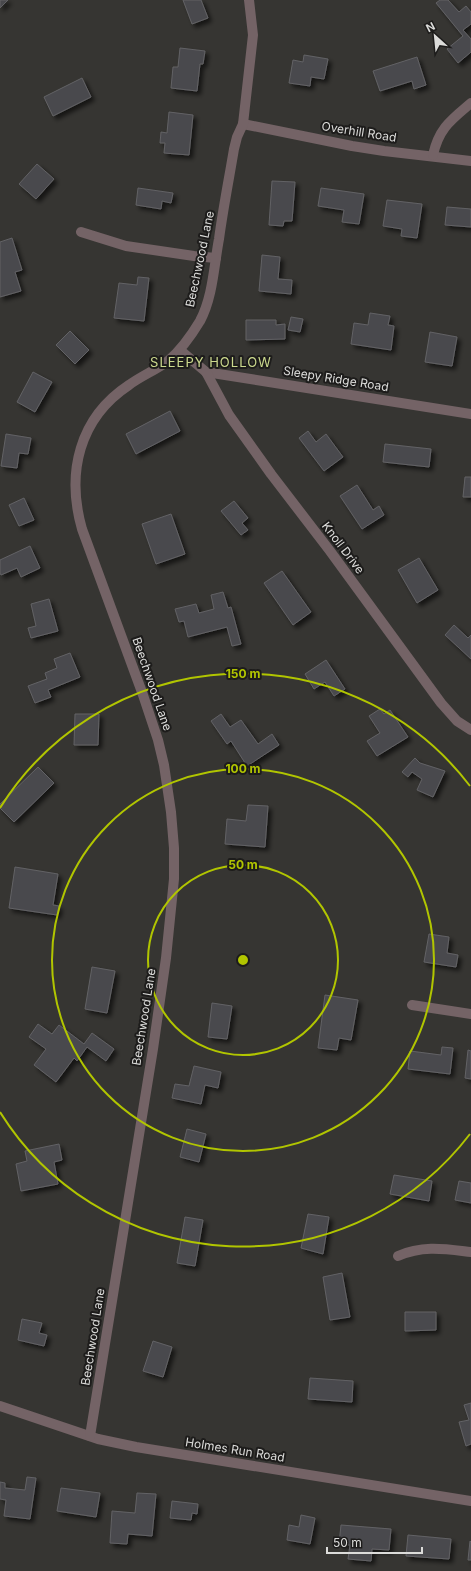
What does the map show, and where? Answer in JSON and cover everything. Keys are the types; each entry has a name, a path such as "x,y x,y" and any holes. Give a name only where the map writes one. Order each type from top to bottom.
{"street":[{"name":"Beechwood Lane","path":"90,1436 153,1049 165,965 173,887 174,848 170,804 164,765 158,740 82,529 76,505 76,468 88,427 97,414 108,402 128,385 167,362 180,350 192,335 201,319 216,258 234,149 237,137 243,124 253,35 249,0"},
{"path":"433,156 436,142 442,131 450,121 471,102"},
{"name":"Overhill Road","path":"243,124 352,146 471,161"},
{"path":"81,232 126,246 216,258"},
{"path":"180,350 206,372"},
{"name":"Sleepy Ridge Road","path":"206,372 471,414"},
{"name":"Knoll Drive","path":"206,372 229,415 271,474 441,703 457,721 471,730"},
{"path":"412,1005 471,1014"},
{"path":"398,1256 419,1249 434,1248 471,1252"},
{"name":"Holmes Run Road","path":"0,1406 90,1436 136,1447 471,1501"}],"building":[{"path":"0,0 8,0 0,8"},
{"path":"183,0 201,0 208,18 192,24"},
{"path":"440,0 448,0 459,12 466,6 471,12 471,24 463,30 471,39 471,52 458,63 447,49 463,36 436,3"},
{"path":"180,48 205,51 203,64 200,64 197,91 171,88 173,67 178,67"},
{"path":"304,55 328,59 324,79 311,77 310,86 289,83 293,60 303,62"},
{"path":"417,57 426,85 414,89 412,81 380,91 373,71"},
{"path":"82,78 91,97 53,116 44,97"},
{"path":"169,112 193,115 189,155 164,153 165,143 160,143 161,132 167,133"},
{"path":"37,164 54,179 36,199 19,184"},
{"path":"272,181 295,182 292,221 284,221 283,226 269,225"},
{"path":"138,188 173,193 171,203 162,201 161,209 136,205"},
{"path":"321,188 364,194 359,224 342,222 344,210 318,206"},
{"path":"387,200 422,204 417,238 401,236 402,229 383,226"},
{"path":"447,207 471,209 471,227 445,225"},
{"path":"12,238 22,270 15,272 21,291 0,297 0,242"},
{"path":"262,255 280,257 278,279 292,280 291,294 259,291"},
{"path":"138,277 149,278 144,321 114,318 119,283 137,285"},
{"path":"370,313 390,316 388,325 394,326 391,350 351,344 354,323 368,325"},
{"path":"291,317 303,319 300,332 288,330"},
{"path":"246,320 276,320 276,325 285,324 285,339 246,340"},
{"path":"70,331 89,350 75,364 56,345"},
{"path":"430,332 457,337 452,366 425,362"},
{"path":"33,372 52,382 35,412 17,402"},
{"path":"170,411 180,431 136,454 126,434"},
{"path":"308,431 316,442 326,434 343,457 324,471 299,438"},
{"path":"6,434 31,438 28,454 19,453 17,468 1,466"},
{"path":"385,444 431,449 429,467 383,462"},
{"path":"465,477 471,477 471,497 463,497"},
{"path":"357,485 373,510 379,506 384,515 362,529 340,496"},
{"path":"24,498 34,520 19,526 9,505"},
{"path":"234,501 248,518 242,523 248,530 241,535 221,511"},
{"path":"171,514 185,554 156,564 142,524"},
{"path":"30,546 40,568 21,577 17,568 1,575 0,560"},
{"path":"419,558 438,590 417,603 398,570"},
{"path":"282,571 311,612 293,625 264,583"},
{"path":"223,592 228,608 231,607 241,644 232,646 227,627 188,637 184,621 179,622 175,609 196,604 199,613 214,609 211,595"},
{"path":"49,599 58,631 31,638 28,628 36,626 31,604"},
{"path":"454,625 468,638 471,635 471,659 445,635"},
{"path":"70,653 80,677 48,690 51,697 35,703 28,686 47,679 45,673 57,668 54,659"},
{"path":"326,660 345,689 334,696 325,682 314,689 305,674"},
{"path":"380,709 384,714 390,710 408,737 377,756 367,741 380,733 369,716"},
{"path":"75,714 99,714 98,745 74,745"},
{"path":"221,714 230,727 241,720 258,744 272,734 279,745 247,766 231,741 227,744 211,721"},
{"path":"415,758 420,763 445,771 433,797 417,790 422,779 412,772 408,777 402,772"},
{"path":"38,767 54,783 14,822 0,808 0,804"},
{"path":"248,805 268,806 265,847 225,844 227,819 246,821"},
{"path":"15,867 58,874 53,905 59,906 57,915 9,908"},
{"path":"429,934 449,937 447,953 458,955 456,967 424,962"},
{"path":"92,967 115,971 107,1013 85,1009"},
{"path":"325,995 358,1000 351,1040 339,1038 337,1050 318,1048"},
{"path":"212,1003 232,1006 227,1039 208,1037"},
{"path":"38,1024 52,1034 59,1025 84,1044 92,1033 114,1049 106,1061 87,1047 77,1061 74,1058 56,1082 34,1065 46,1049 29,1037"},
{"path":"442,1047 453,1048 450,1074 408,1069 410,1051 441,1055"},
{"path":"468,1050 471,1051 471,1079 465,1078"},
{"path":"194,1066 221,1072 218,1088 205,1085 201,1104 172,1098 175,1084 189,1086"},
{"path":"187,1129 206,1134 199,1162 180,1157"},
{"path":"59,1144 62,1160 54,1162 58,1184 21,1191 16,1164 27,1161 25,1151"},
{"path":"394,1175 432,1181 429,1201 390,1194"},
{"path":"459,1181 471,1183 471,1203 455,1200"},
{"path":"308,1214 329,1217 323,1254 301,1248"},
{"path":"185,1217 203,1220 195,1266 177,1263"},
{"path":"342,1273 350,1317 330,1320 323,1277"},
{"path":"405,1312 436,1312 436,1330 405,1331"},
{"path":"22,1319 42,1323 39,1333 47,1335 44,1346 18,1340"},
{"path":"153,1341 172,1347 163,1377 143,1371"},
{"path":"310,1378 353,1381 352,1402 308,1399"},
{"path":"471,1403 471,1444 466,1446 459,1422 469,1420 464,1405"},
{"path":"27,1477 36,1478 30,1519 4,1516 6,1500 0,1499 0,1482 5,1483 5,1488 25,1490"},
{"path":"61,1488 100,1493 96,1517 57,1511"},
{"path":"137,1493 156,1494 152,1536 128,1534 127,1544 110,1543 112,1511 135,1513"},
{"path":"172,1501 198,1504 197,1514 192,1513 191,1520 170,1518"},
{"path":"301,1515 315,1518 310,1544 287,1540 289,1525 299,1527"},
{"path":"341,1525 391,1529 389,1550 372,1549 371,1561 348,1559 350,1545 339,1544"},
{"path":"408,1535 451,1539 449,1559 406,1556"},
{"path":"470,1541 471,1560 468,1560"}],"district":[{"name":"SLEEPY HOLLOW","path":"211,362"}]}
